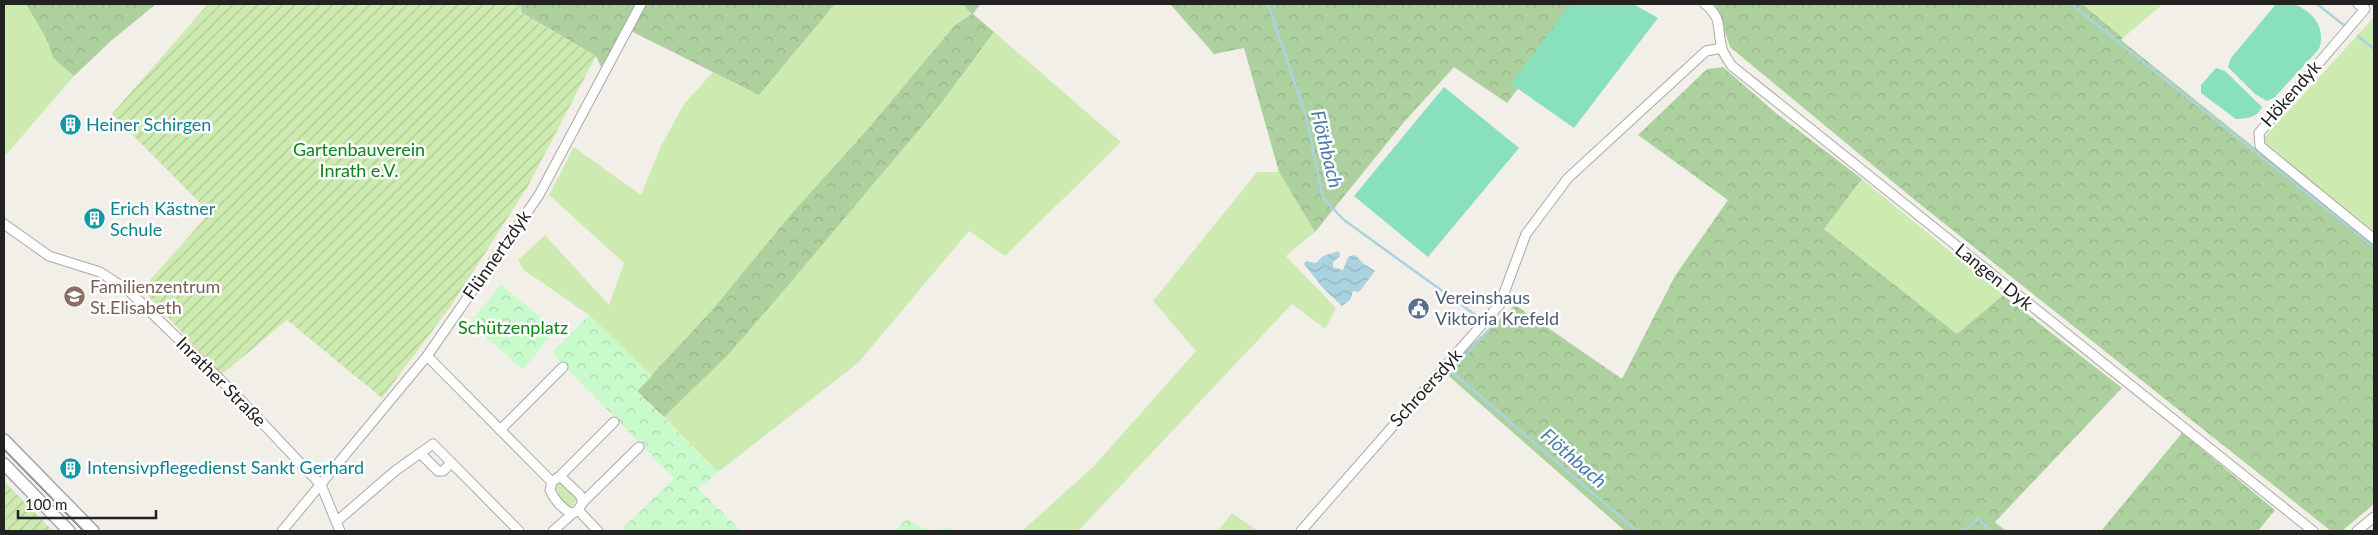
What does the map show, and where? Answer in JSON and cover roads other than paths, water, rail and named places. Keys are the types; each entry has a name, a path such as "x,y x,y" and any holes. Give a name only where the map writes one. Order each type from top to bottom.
{"street":[{"name":"Flünnertzdyk","path":"282,531 426,356 539,194 641,4"},
{"name":"Langen Dyk","path":"1705,4 1716,12 1722,48 1732,66 2313,531"},
{"name":"Hökendyk","path":"2358,4 2365,9 2259,133 2260,146 2374,239"},
{"name":"Schroersdyk","path":"1301,531 1500,304 1526,234 1568,178 1706,51 1722,48"},
{"name":"Inrather Straße","path":"4,224 48,256 100,272 129,290 235,394 321,485 340,531"},
{"path":"426,356 500,430 556,479 580,495 578,509"},
{"path":"500,430 563,367"},
{"path":"598,531 578,509 554,499 550,490 556,479 614,422"},
{"path":"4,440 93,531"},
{"path":"336,522 394,471 432,444 519,531"},
{"path":"553,531 578,509 639,447"},
{"path":"420,453 438,472 451,463"},
{"path":"4,464 69,531"},
{"path":"2357,531 2374,517"}],"water":[{"path":"1339,251 1340,256 1333,262 1333,267 1343,270 1348,257 1355,255 1375,271 1359,292 1353,291 1350,300 1342,306 1323,288 1304,264 1306,261 1316,263 1323,256"}],"waterway":[{"name":"Flöthbach","path":"1268,4 1306,116 1323,198 1344,220 1481,319"},
{"path":"2071,4 2374,247"},
{"path":"2317,4 2345,26"},
{"path":"2358,36 2374,49"},
{"name":"Flöthbach","path":"1488,324 1492,327 1451,371 1637,531"},
{"name":"Flöthbach","path":"1963,531 1978,519 1992,531"}],"tram line":[{"path":"4,450 83,531"}],"place":[{"name":"Heiner Schirgen","path":"70,125"},
{"name":"Erich Kästner Schule","path":"94,219"},
{"name":"Familienzentrum St.Elisabeth","path":"74,297"},
{"name":"Vereinshaus Viktoria Krefeld","path":"1419,308"},
{"name":"Intensivpflegedienst Sankt Gerhard","path":"71,468"}],"park label":[{"name":"Gartenbauverein Inrath e.V.","path":"359,160"},
{"name":"Schützenplatz","path":"513,328"}]}
